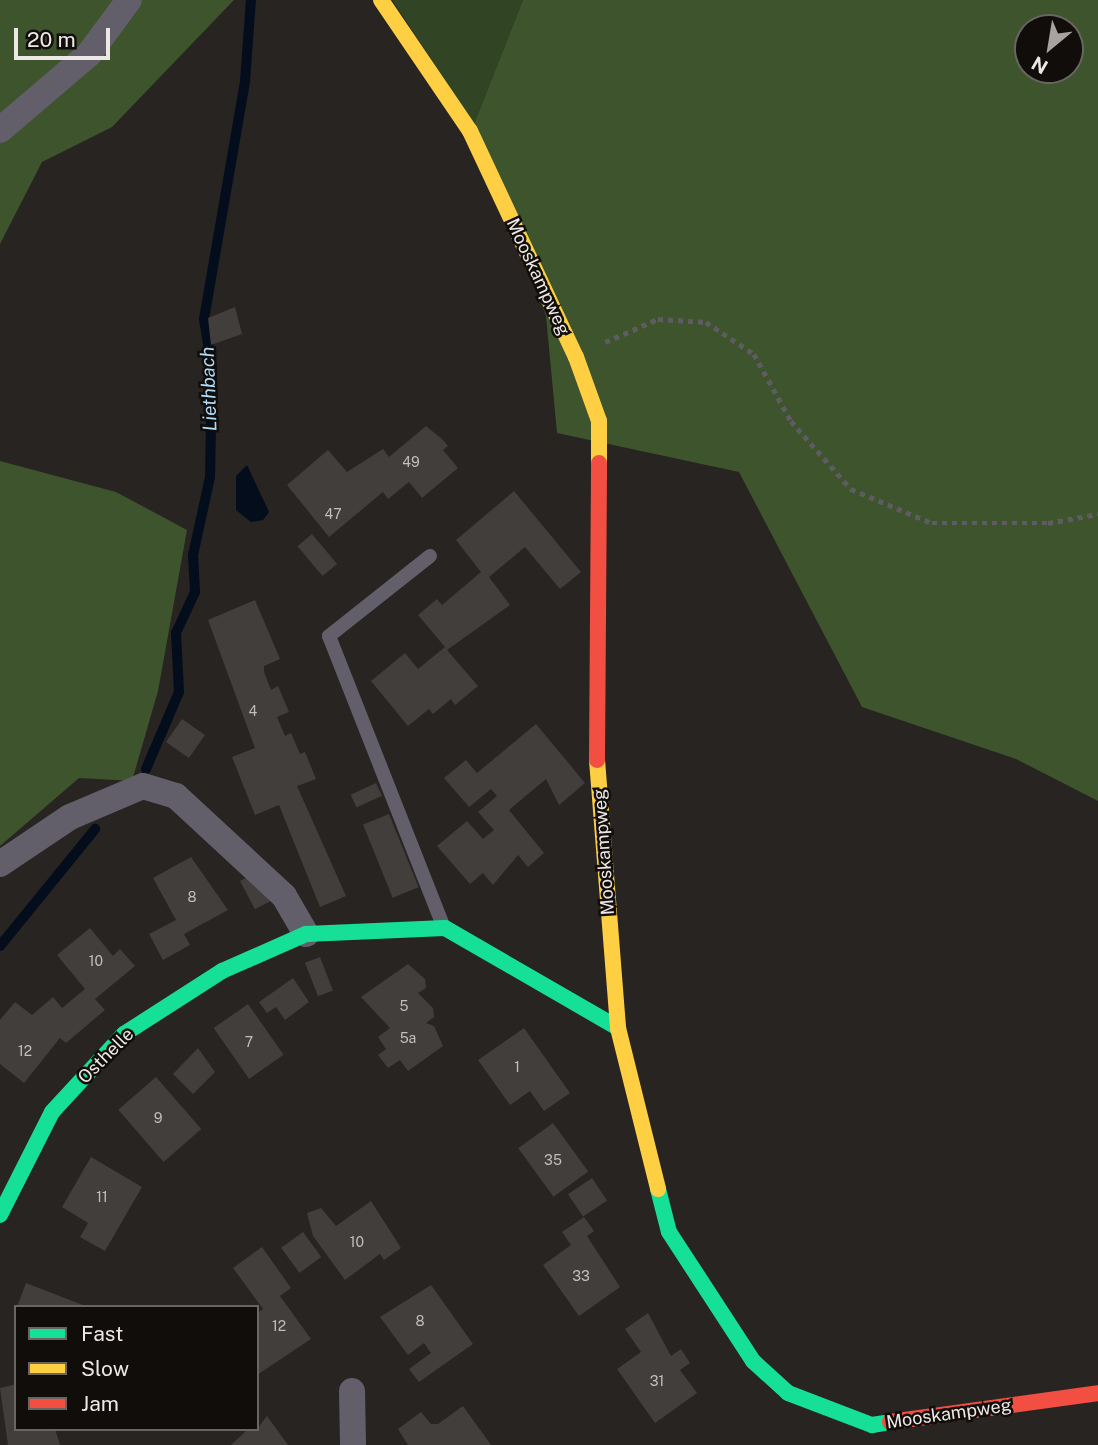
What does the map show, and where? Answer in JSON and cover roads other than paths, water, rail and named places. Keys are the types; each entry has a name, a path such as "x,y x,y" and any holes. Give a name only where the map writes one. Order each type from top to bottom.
{"street":[{"path":"0,130 89,54 128,0"},
{"name":"Mooskampweg","path":"381,0 470,131 576,357 599,421 597,760 618,1028 669,1232 753,1361 789,1393 867,1435 1098,1393"},
{"path":"0,864 70,817 143,786 176,796 284,896 306,934"},
{"path":"445,928 618,1028"},
{"name":"Osthelle","path":"0,1215 52,1112 124,1034 222,971 306,934 445,928"},
{"path":"352,1391 353,1445"}],"lane":[{"path":"430,556 329,636 445,928"}],"water":[{"path":"247,465 269,512 263,520 251,522 236,510 236,476"}],"waterway":[{"name":"Liethbach","path":"146,769 179,692 176,633 195,592 193,555 210,477 212,369 204,319 245,81 251,0"},
{"name":"Liethbach","path":"0,946 95,829"}]}
